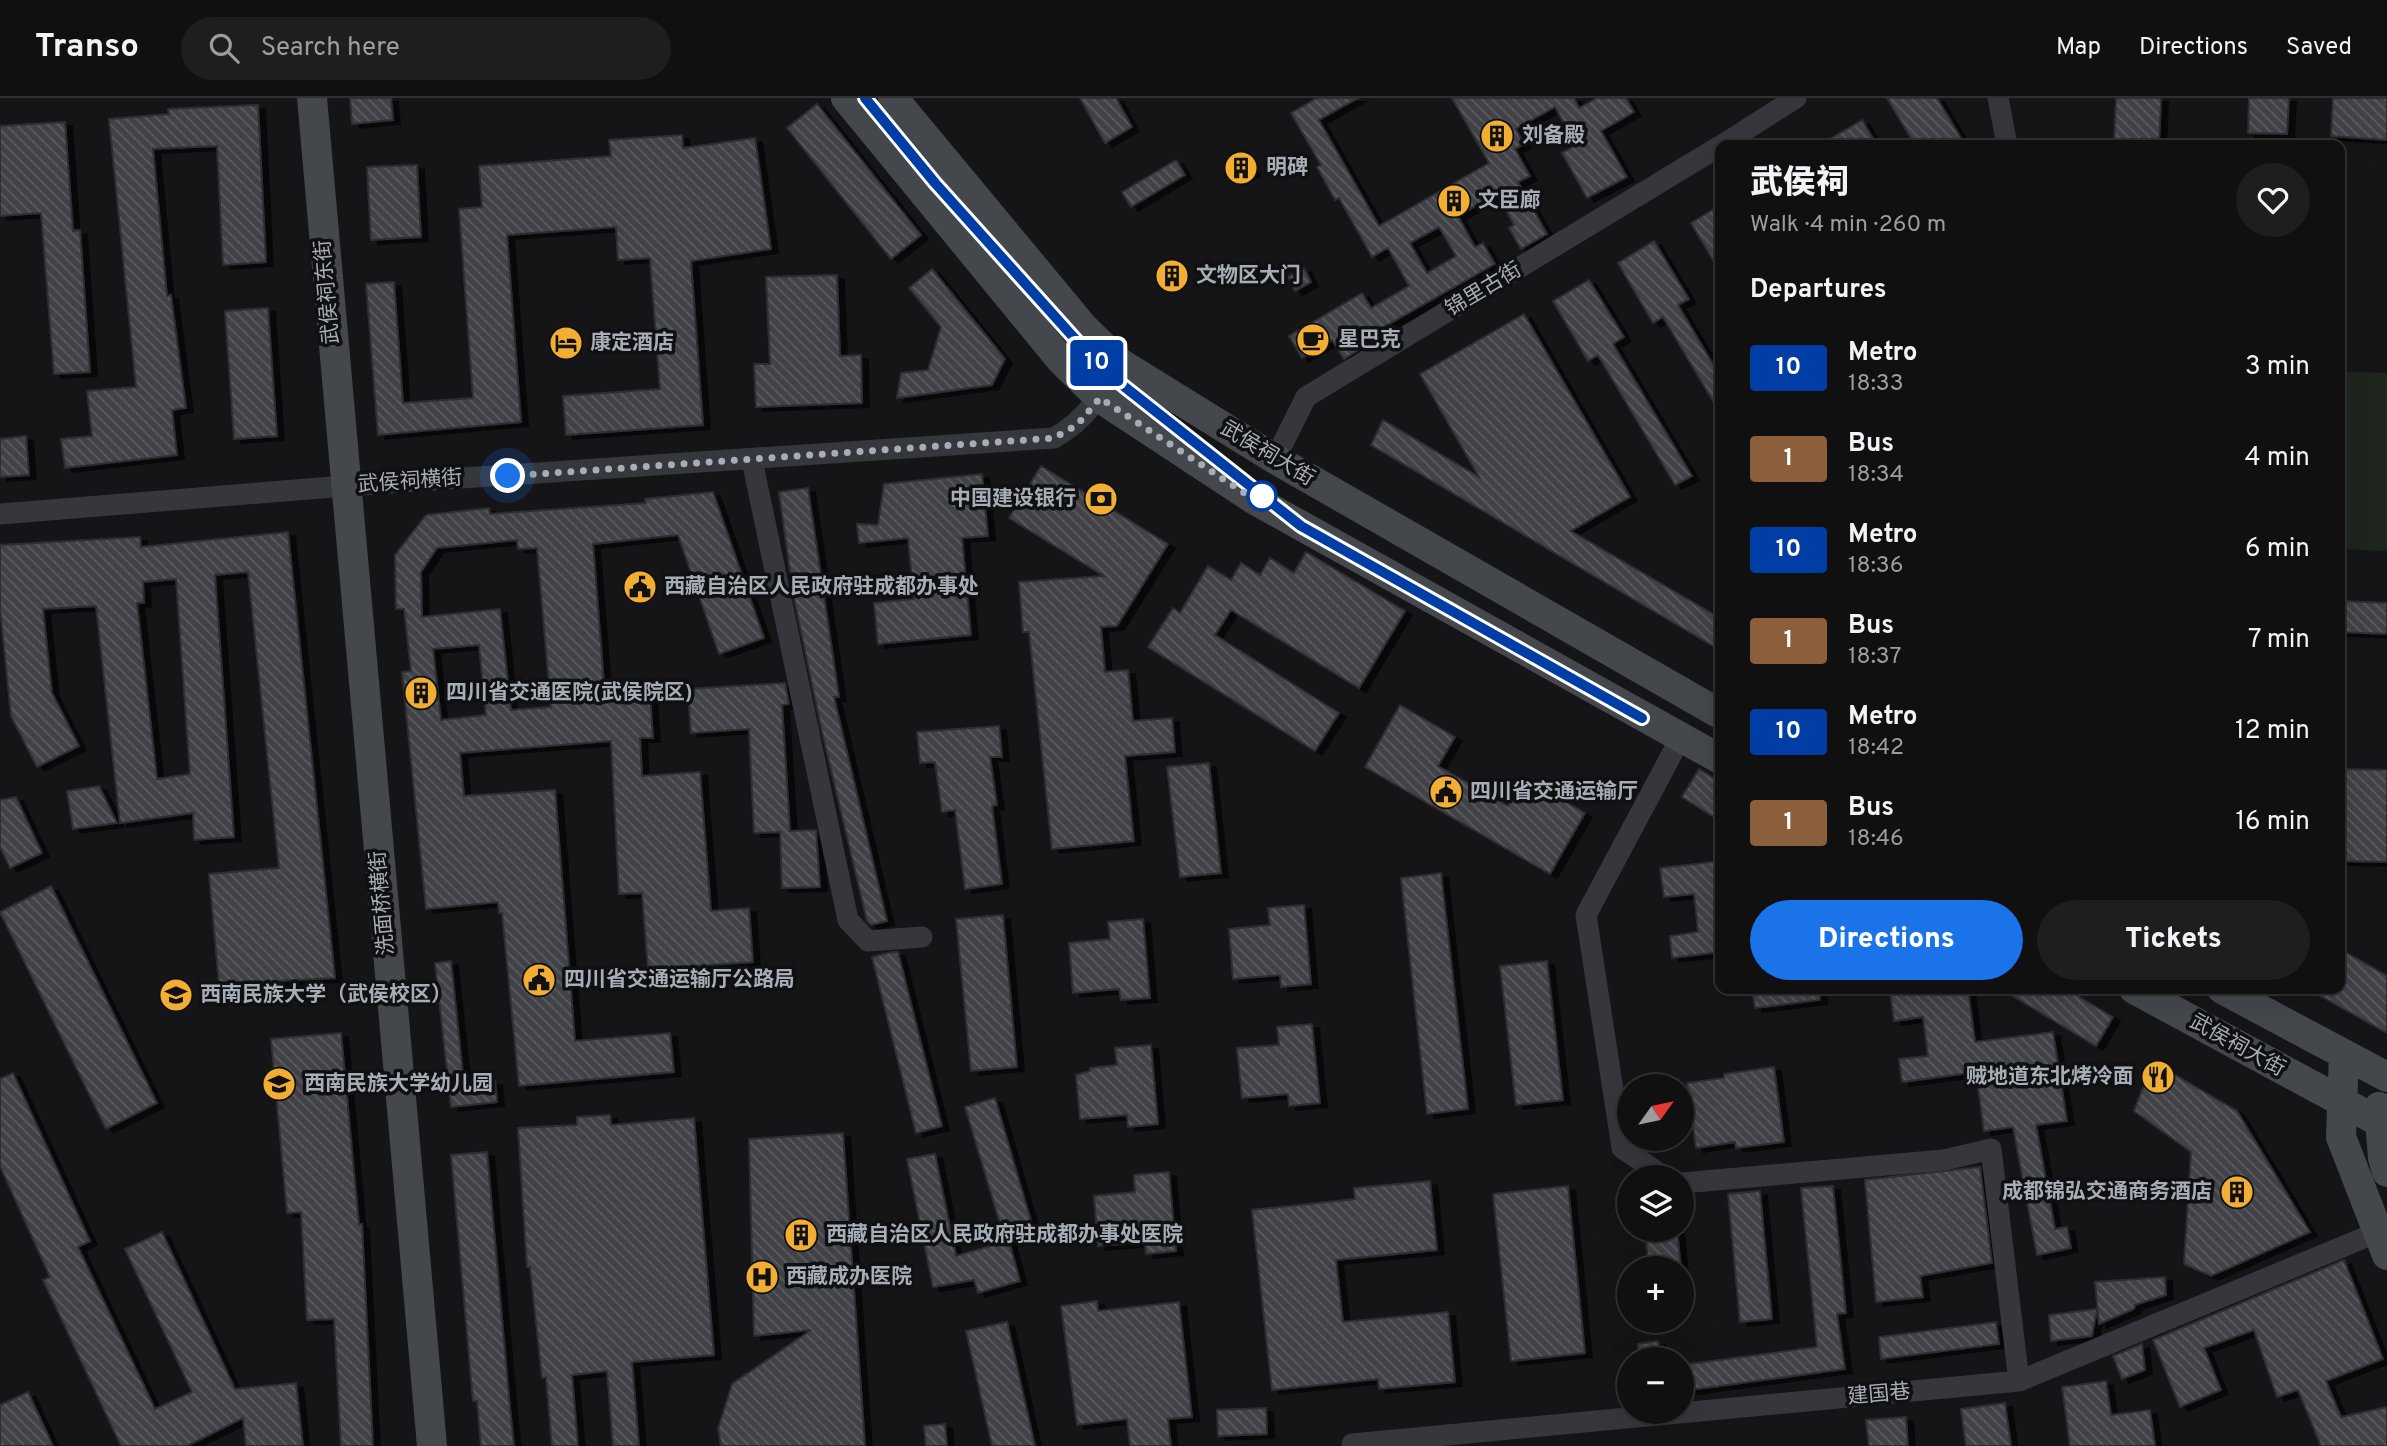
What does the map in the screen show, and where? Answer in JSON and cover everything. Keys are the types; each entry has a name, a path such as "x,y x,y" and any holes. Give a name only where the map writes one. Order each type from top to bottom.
{"main road":[{"name":"武侯祠东街","path":"312,98 345,486"},
{"name":"武侯祠大街","path":"846,98 1060,360 1100,398 1255,500 1715,756"},
{"name":"武侯祠大街","path":"893,98 1084,328 1121,363 1275,459 1715,711"},
{"name":"洗面桥横街","path":"345,486 432,1446"},
{"name":"武侯祠大街","path":"2143,994 2341,1104 2383,1124"},
{"name":"武侯祠大街","path":"2231,994 2384,1076"},
{"path":"2344,1054 2341,1137 2382,1244"},
{"path":"2384,1076 2383,1124 2387,1172"}],"street":[{"name":"锦里古街","path":"1730,140 1796,98"},
{"path":"1998,98 2006,140"},
{"name":"锦里古街","path":"1275,459 1306,397 1715,150"},
{"name":"武侯祠横街","path":"0,514 345,486 1054,438 1077,425 1100,398 1121,363"},
{"path":"752,460 848,919 868,941 922,937"},
{"path":"1647,1165 1622,1148 1587,915 1681,737"},
{"path":"1694,1182 1944,1160 1991,1149 2019,1381"},
{"name":"建国巷","path":"1352,1444 2019,1381 2382,1244"}],"shaded area":[{"path":"2345,371 2387,373 2387,551 2345,549"}],"building":[{"path":"350,98 391,98 393,120 352,124"},
{"path":"1080,98 1116,98 1132,127 1105,143"},
{"path":"1317,98 1358,98 1319,120 1379,226 1489,163 1452,98 1574,98 1579,108 1597,98 1626,98 1634,112 1601,131 1627,177 1587,198 1562,153 1576,145 1555,107 1516,129 1524,144 1515,149 1530,176 1518,182 1547,234 1521,249 1509,228 1514,225 1497,194 1458,216 1475,247 1483,243 1495,264 1377,331 1380,337 1344,359 1332,340 1302,358 1289,336 1362,293 1371,308 1409,286 1388,248 1372,257 1339,198 1335,200 1317,167 1321,165 1291,113","holes":["1439,227 1456,256 1427,273 1410,243"]},
{"path":"1887,98 1937,98 1961,138 1958,140 1912,140"},
{"path":"2116,98 2161,98 2159,140 2114,140"},
{"path":"2249,98 2289,98 2287,134 2248,133"},
{"path":"2333,98 2387,98 2387,140 2331,136"},
{"path":"817,104 921,235 891,259 787,128"},
{"path":"258,105 266,262 223,265 217,146 153,149 167,296 171,295 186,408 172,410 177,455 65,468 61,439 92,436 87,391 136,387 109,119 169,114 168,109"},
{"path":"1862,120 1874,140 1828,140"},
{"path":"65,122 73,231 80,230 90,372 54,374 41,213 0,216 0,126"},
{"path":"682,135 683,148 755,138 771,249 691,261 703,425 566,435 563,396 660,389 650,258 618,260 616,227 507,235 521,422 378,435 366,284 394,282 403,403 473,398 459,209 482,207 479,166 611,156 609,140"},
{"name":"明碑","path":"1244,155 1253,172 1237,181 1228,164"},
{"path":"1176,160 1185,175 1131,207 1122,192"},
{"path":"417,165 421,237 371,240 367,167"},
{"path":"1715,208 1715,264 1691,223"},
{"path":"1654,241 1689,299 1678,305 1715,368 1715,405 1663,317 1653,323 1618,263"},
{"path":"1304,268 1311,282 1295,291 1288,277"},
{"path":"932,269 1005,359 992,385 897,398 901,373 928,370 941,327 909,288"},
{"path":"837,275 840,356 861,355 862,403 756,407 754,364 770,364 766,277"},
{"path":"1589,280 1624,337 1613,344 1692,476 1675,485 1598,355 1588,361 1553,301"},
{"path":"268,308 277,436 234,439 225,311"},
{"path":"1524,314 1630,497 1571,531 1715,615 1715,647 1371,445 1383,420 1479,477 1420,374"},
{"path":"26,436 29,475 0,477 0,439"},
{"path":"1041,466 1168,544 1117,626 1101,627 1105,672 1128,670 1133,721 1172,718 1175,752 1125,756 1134,841 1052,849 1029,632 1023,632 1019,582 1104,576 1009,518"},
{"path":"982,474 988,536 962,538 971,635 878,644 874,603 914,599 908,538 859,543 857,524 878,525 884,484"},
{"path":"808,488 839,697 834,697 887,921 871,925 867,921 822,732 793,593 779,492"},
{"path":"713,492 764,638 719,654 678,535 593,544 605,697 650,695 653,738 640,738 642,776 700,772 711,911 749,908 753,962 648,969 642,893 619,894 611,741 460,753 464,796 555,790 575,1041 670,1033 674,1072 519,1086 502,913 499,913 498,902 426,909 402,672 411,671 404,609 396,609 395,555 426,515 489,508 490,514 646,503 645,499","holes":["517,540 518,549 537,548 551,707 511,710 500,609 422,617 421,572 437,548","479,645 486,715 441,720 433,649"]},
{"path":"288,532 335,978 219,984 209,874 279,868 248,572 215,575 234,837 194,840 193,813 120,823 96,606 43,609 52,693 79,746 37,767 11,716 0,608 0,545 140,537 141,547","holes":["176,579 190,774 157,779 137,603 144,603 143,582"]},
{"path":"1306,552 1405,611 1359,688 1231,610 1215,635 1339,713 1315,751 1148,647 1173,608 1180,613 1208,566 1231,580 1241,563 1260,575 1270,558 1294,573"},
{"path":"2345,601 2387,603 2387,634 2345,632"},
{"path":"785,683 789,704 782,705 790,831 816,830 820,887 782,888 780,832 754,833 749,729 691,733 688,689"},
{"name":"四川省交通运输厅","path":"1400,705 1455,737 1438,766 1508,806 1524,778 1585,813 1550,874 1365,767"},
{"path":"999,726 1002,757 990,757 997,805 992,806 1002,884 965,889 955,810 942,812 935,762 920,763 917,732"},
{"path":"1209,763 1221,873 1180,877 1167,767"},
{"path":"1699,769 1715,779 1715,818 1682,797"},
{"path":"2345,769 2387,770 2387,862 2345,861"},
{"path":"99,786 117,823 73,829 67,791"},
{"path":"16,797 42,853 10,868 0,847 0,800"},
{"path":"1715,862 1715,953 1672,958 1670,936 1698,932 1694,894 1664,897 1660,868"},
{"path":"1441,873 1468,1109 1427,1114 1401,878"},
{"path":"51,886 157,1103 106,1129 0,912"},
{"path":"1304,905 1311,984 1281,987 1280,975 1233,979 1229,929 1270,925 1268,908"},
{"path":"1003,915 1017,1067 971,1071 956,919"},
{"path":"1143,919 1150,998 1121,1000 1119,989 1073,993 1069,943 1110,939 1108,922"},
{"path":"898,952 942,1126 916,1133 872,957"},
{"path":"2345,952 2387,976 2387,1033 2317,994 2345,994"},
{"path":"451,961 464,1084 495,1081 497,1102 451,1107 435,963"},
{"path":"1547,961 1563,1100 1516,1105 1500,966"},
{"path":"1753,994 1819,994 1820,1000 1755,1008"},
{"path":"1890,994 1969,994 1975,1042 2053,1032 2067,1121 2036,1125 2055,1229 2067,1227 2071,1248 2037,1255 2013,1127 1984,1131 1976,1072 1902,1082 1899,1059 1928,1056 1923,1017 1894,1021"},
{"path":"2009,994 2074,994 2113,1017 2096,1046"},
{"path":"1312,1024 1320,1103 1289,1106 1288,1094 1242,1098 1237,1048 1279,1045 1277,1027"},
{"path":"341,1033 359,1225 362,1224 373,1446 341,1446 334,1319 307,1320 301,1212 287,1213 271,1039"},
{"path":"1151,1045 1158,1124 1128,1127 1127,1115 1080,1119 1076,1075 1090,1071 1090,1068 1117,1065 1115,1048"},
{"name":"成都锦弘交通商务酒店","path":"2153,1062 2237,1111 2310,1232 2211,1276 2184,1264 2191,1152 2134,1111"},
{"path":"1774,1067 1784,1142 1736,1148 1735,1142 1696,1148 1694,1082 1724,1078 1724,1074"},
{"path":"13,1073 90,1241 78,1247 155,1409 192,1392 125,1249 162,1232 235,1389 296,1383 303,1446 246,1446 243,1418 187,1446 121,1446 43,1280 50,1277 0,1166 0,1079"},
{"path":"995,1098 1031,1221 1002,1230 965,1107"},
{"path":"610,1115 611,1125 694,1118 714,1355 632,1362 639,1446 613,1446 607,1371 572,1375 578,1446 552,1446 546,1377 542,1378 530,1267 527,1267 518,1128 577,1125 577,1117"},
{"name":"西藏自治区人民政府驻成都办事处医院","path":"843,1133 865,1446 721,1446 718,1429 732,1384 811,1330 754,1336 749,1139"},
{"path":"487,1152 514,1446 481,1446 477,1401 473,1401 451,1155"},
{"path":"935,1154 956,1256 1009,1241 1020,1281 978,1293 974,1280 933,1287 907,1159"},
{"path":"1980,1167 1992,1263 1920,1276 1923,1297 1876,1302 1865,1180"},
{"path":"1169,1172 1176,1251 1146,1254 1145,1242 1098,1246 1094,1196 1135,1192 1134,1175"},
{"path":"1430,1181 1437,1250 1336,1260 1343,1322 1448,1312 1455,1382 1379,1389 1378,1379 1272,1390 1252,1210 1355,1199 1354,1188"},
{"path":"1568,1186 1585,1353 1511,1361 1493,1194"},
{"path":"1833,1186 1846,1313 1837,1314 1845,1369 1694,1389 1694,1363 1817,1347 1801,1188"},
{"path":"1760,1191 1772,1319 1740,1322 1728,1194"},
{"path":"1646,1242 1678,1242 1680,1256 1648,1256"},
{"path":"2344,1260 2383,1359 2326,1381 2341,1417 2387,1407 2387,1446 2321,1446 2298,1390 2277,1397 2254,1330 2204,1348 2221,1390 2180,1407 2153,1340"},
{"path":"2165,1277 2166,1295 2135,1305 2134,1309 2099,1324 2095,1282"},
{"path":"1097,1301 1098,1311 1179,1302 1192,1417 1168,1419 1171,1446 1130,1446 1127,1419 1077,1425 1061,1306"},
{"path":"2097,1309 2092,1336 2051,1341 2049,1315"},
{"path":"1007,1322 1035,1446 992,1446 966,1331"},
{"path":"1996,1322 1999,1344 1881,1359 1879,1337"},
{"path":"1658,1341 1659,1347 1638,1347 1638,1344"},
{"path":"2142,1344 2145,1370 2122,1379 2113,1356"},
{"path":"2106,1381 2111,1415 2150,1410 2155,1446 2070,1446 2062,1387"},
{"path":"28,1392 53,1446 0,1446 0,1405"},
{"path":"2005,1403 2011,1446 1966,1446 1961,1409"},
{"path":"1266,1408 1267,1434 1218,1436 1217,1410"},
{"path":"1906,1417 1908,1446 1869,1446 1866,1420"},
{"path":"945,1424 947,1446 926,1446 924,1426"}],"metro line":[{"name":"10","path":"865,98 935,183 1102,369 1301,526 1642,718"}],"place":[{"name":"刘备殿","path":"1497,136"},
{"name":"明碑","path":"1241,168"},
{"name":"文臣廊","path":"1454,201"},
{"name":"文物区大门","path":"1172,276"},
{"name":"星巴克","path":"1313,340"},
{"name":"康定酒店","path":"566,343"},
{"name":"中国建设银行","path":"1101,499"},
{"name":"西藏自治区人民政府驻成都办事处","path":"640,587"},
{"name":"四川省交通医院(武侯院区)","path":"421,693"},
{"name":"四川省交通运输厅","path":"1446,792"},
{"name":"四川省交通运输厅公路局","path":"539,980"},
{"name":"西南民族大学（武侯校区）","path":"176,995"},
{"name":"贼地道东北烤冷面","path":"2158,1077"},
{"name":"西南民族大学幼儿园","path":"279,1084"},
{"name":"成都锦弘交通商务酒店","path":"2237,1192"},
{"name":"西藏自治区人民政府驻成都办事处医院","path":"801,1235"},
{"name":"西藏成办医院","path":"762,1277"}],"route":[{"path":"508,476 1054,438 1077,425 1100,398 1255,500 1262,496"}]}
